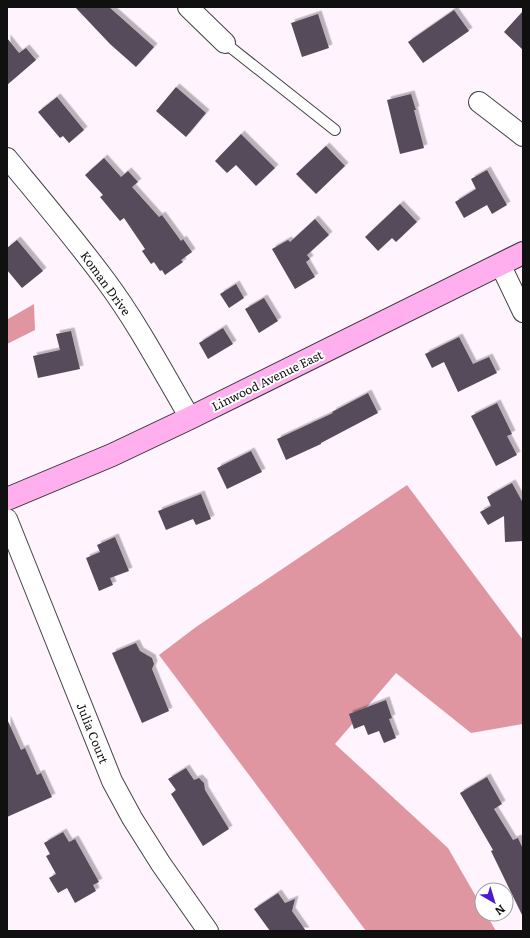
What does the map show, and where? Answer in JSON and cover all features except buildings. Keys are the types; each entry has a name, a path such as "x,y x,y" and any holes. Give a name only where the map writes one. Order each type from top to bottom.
{"main road":[{"name":"Linwood Avenue East","path":"7,499 105,458 190,418 523,253"}],"street":[{"path":"188,7 225,43"},
{"path":"479,102 523,136"},
{"name":"Koman Drive","path":"7,158 107,282 138,328 190,418"},
{"path":"500,264 523,312"},
{"name":"Julia Court","path":"7,519 112,781 132,818 161,864 208,931"}],"lane":[{"path":"225,43 335,130"}],"shaded area":[{"path":"34,304 35,330 7,344 7,318 8,319"},
{"path":"407,485 523,640 523,724 471,733 396,673 335,744 448,848 474,893 474,922 491,922 496,931 366,931 159,655 196,627"}]}
